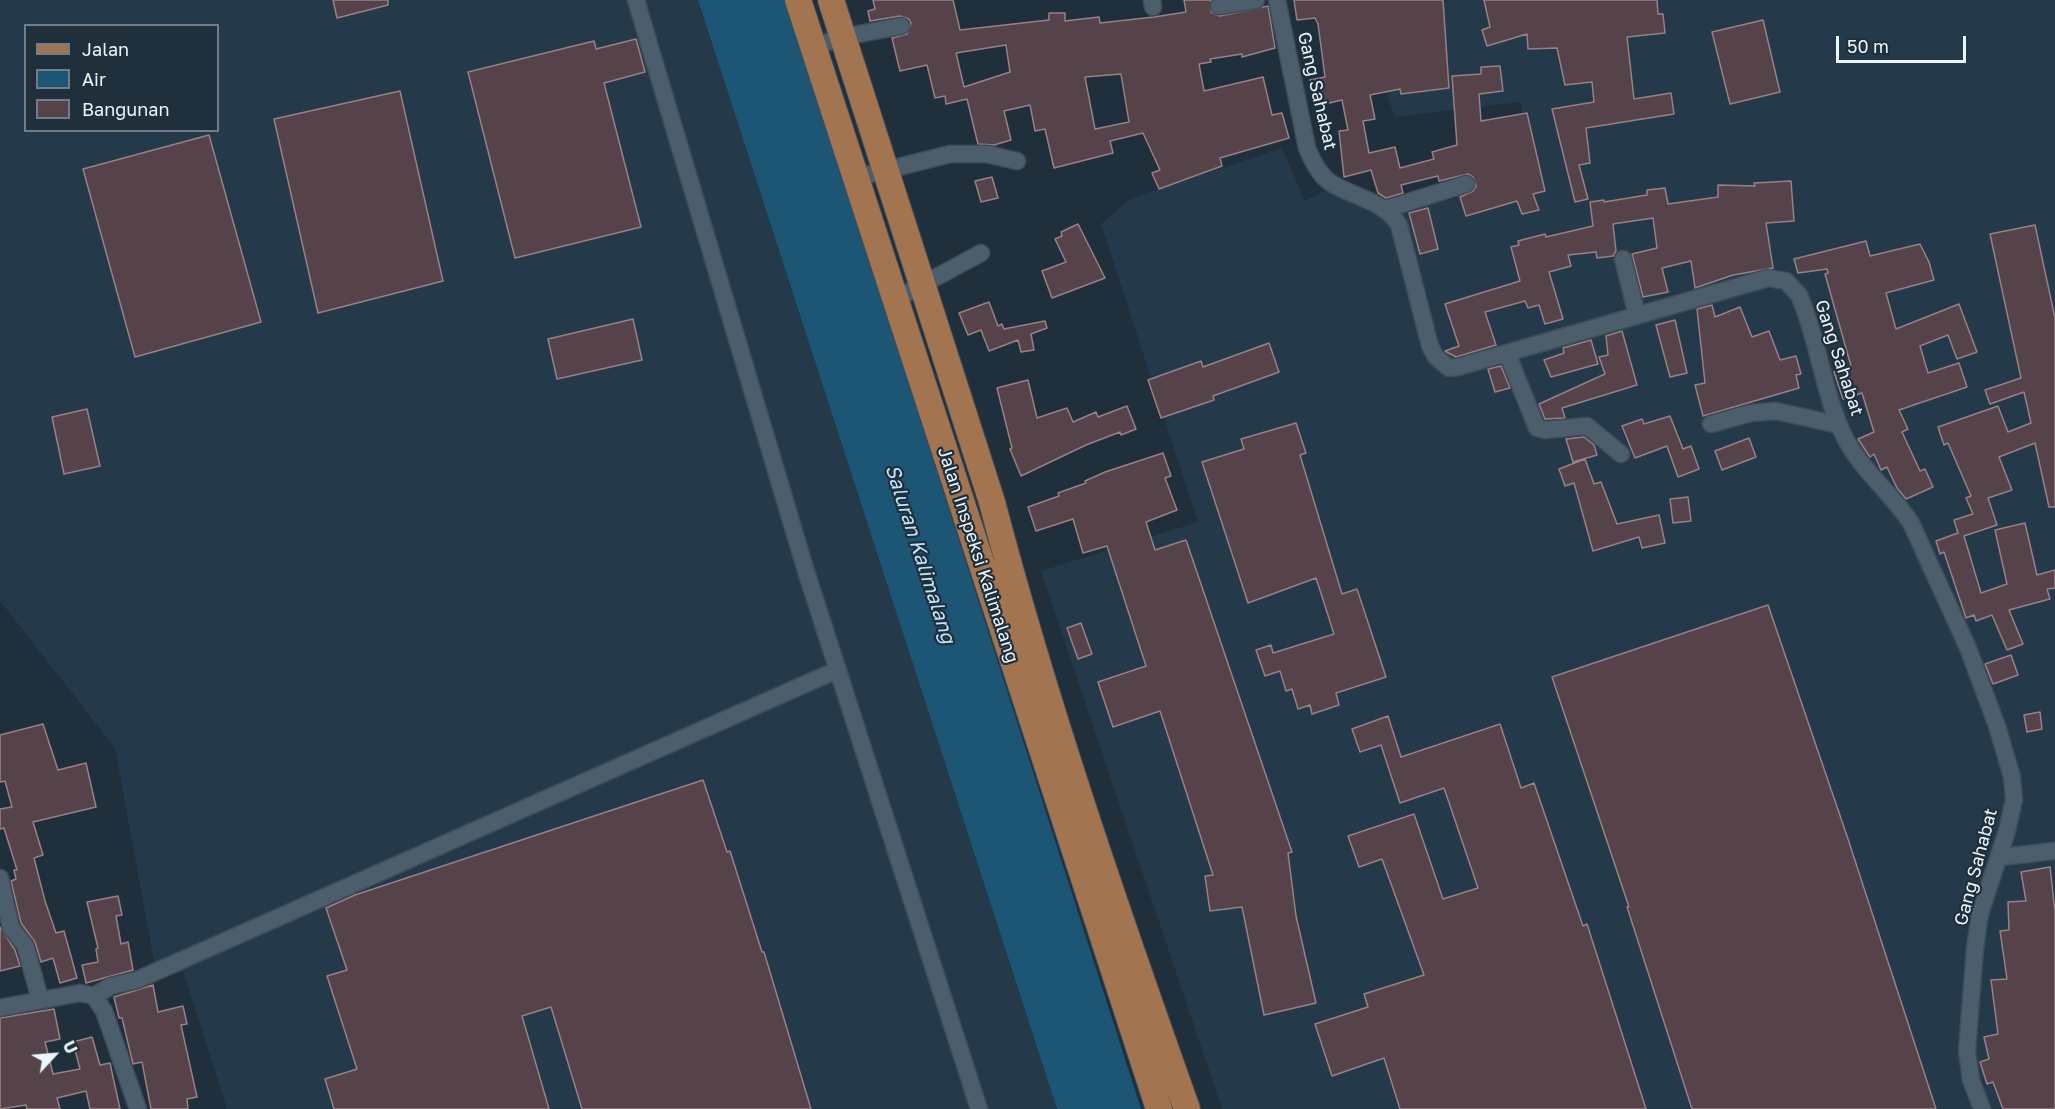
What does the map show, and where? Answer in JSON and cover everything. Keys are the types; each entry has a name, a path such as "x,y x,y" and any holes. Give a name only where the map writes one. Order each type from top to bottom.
{"main road":[{"name":"Jalan Inspeksi Kalimalang","path":"798,0 1159,1109"},
{"name":"Jalan Inspeksi Kalimalang","path":"831,0 992,502 1014,586 1111,892 1187,1109"}],"street":[{"path":"636,0 746,377 837,670 979,1109"},
{"path":"1219,6 1256,0"},
{"name":"Gang Sahabat","path":"1277,0 1307,148 1311,158 1331,183 1386,209 1394,216 1404,237 1430,346 1436,357 1449,368 1458,368 1768,278 1785,281 1793,287 1803,304 1839,424 1862,464 1911,523 1968,648 1993,715 2012,777 2014,800 2000,857 1980,915 1967,1051 1971,1080 1982,1109"},
{"path":"813,47 843,37 901,26"},
{"path":"855,178 968,152 1017,161"},
{"path":"1386,209 1466,184"},
{"path":"896,299 924,286 981,253"},
{"path":"1623,259 1637,315"},
{"path":"1507,353 1537,428 1545,430 1587,426 1621,454"},
{"path":"1711,424 1751,414 1776,411 1839,424"},
{"path":"94,996 104,988 137,980 837,670"},
{"path":"2000,857 2055,851"},
{"path":"0,878 11,928 26,945 40,999"},
{"path":"0,1008 80,993 94,996 104,1011 138,1109"}],"shaded area":[{"path":"0,0 698,0 1057,1109 227,1109 183,971 157,978 115,748 0,601"},
{"path":"1362,0 2055,0 2055,1109 1222,1109 1041,571 1198,522 1101,224 1130,199 1282,148 1305,201 1340,183 1407,211 1529,178 1521,102 1394,117"}],"water":[{"name":"Saluran Kalimalang","path":"698,0 786,0 1141,1109 1057,1109"}],"building":[{"path":"333,0 388,0 388,5 337,18"},
{"path":"873,0 953,0 960,30 1049,20 1049,13 1065,13 1065,21 1099,17 1100,23 1154,17 1186,12 1184,0 1211,0 1211,12 1220,16 1268,6 1275,48 1242,57 1242,54 1210,59 1211,62 1199,64 1204,91 1263,77 1272,115 1282,113 1289,138 1220,158 1222,166 1159,189 1152,173 1160,170 1143,133 1110,141 1113,153 1054,168 1045,129 1035,131 1030,105 1004,111 1011,140 994,145 978,144 967,99 946,104 945,96 935,98 927,65 900,71 892,38 907,34 911,23 909,19 900,16 870,21 868,11 875,9","holes":["1006,45 1010,72 964,87 956,53","1121,74 1129,122 1095,129 1085,77"]},
{"path":"1294,0 1443,0 1449,88 1401,94 1400,89 1370,95 1375,119 1363,121 1369,153 1395,147 1400,168 1434,159 1432,152 1457,145 1452,76 1481,74 1481,67 1500,66 1503,91 1479,94 1481,121 1527,113 1545,191 1533,194 1539,210 1522,214 1517,201 1466,216 1460,197 1473,191 1476,186 1473,177 1468,174 1439,181 1438,176 1401,185 1403,193 1386,198 1378,193 1371,170 1344,177 1339,131 1348,130 1342,100 1316,106 1310,80 1325,77 1318,24 1315,18 1297,20"},
{"path":"1484,0 1657,0 1658,14 1663,14 1665,33 1627,37 1634,99 1671,93 1674,114 1586,128 1590,163 1579,165 1588,199 1575,202 1552,109 1594,102 1592,82 1565,85 1557,48 1528,49 1527,34 1487,46 1482,30 1490,27"},
{"path":"1763,20 1780,92 1730,104 1712,32"},
{"path":"636,39 645,72 604,83 641,227 515,258 468,72 594,41 596,49"},
{"path":"400,91 443,281 318,313 274,119"},
{"path":"209,135 261,322 135,357 83,169"},
{"path":"992,177 998,198 981,202 975,181"},
{"path":"1791,181 1794,221 1766,223 1773,268 1733,275 1695,288 1691,261 1662,268 1668,292 1643,297 1632,254 1657,248 1653,218 1613,224 1616,251 1613,256 1597,258 1596,252 1568,255 1571,266 1549,272 1563,319 1545,324 1539,305 1528,308 1525,301 1485,312 1496,345 1456,357 1445,351 1459,346 1445,304 1520,281 1511,247 1519,245 1518,241 1545,234 1546,237 1593,226 1590,202 1647,195 1647,190 1665,188 1668,204 1718,197 1718,185 1755,186 1754,183"},
{"path":"1428,208 1438,249 1420,254 1409,213"},
{"path":"1078,224 1105,278 1052,298 1042,271 1066,262 1055,239 1062,236 1061,232"},
{"path":"2035,225 2055,318 2055,507 2049,507 2035,443 1999,457 2012,490 1988,498 1997,525 1964,536 1981,593 2007,584 1995,530 2025,523 2037,575 2055,570 2055,588 2047,589 2050,599 2009,610 2023,644 2007,650 1992,615 1976,621 1974,615 1966,618 1944,552 1940,554 1936,541 1958,533 1954,520 1973,514 1966,498 1971,496 1948,443 1944,445 1938,427 1998,406 2008,432 2031,423 2024,392 1990,404 1985,390 2021,378 1990,234"},
{"path":"1866,241 1870,256 1920,244 1929,262 1934,280 1886,293 1896,329 1959,304 1977,352 1957,359 1948,335 1920,346 1928,373 1959,363 1967,387 1899,410 1908,429 1902,432 1920,471 1925,469 1933,487 1906,499 1897,488 1887,467 1881,470 1874,454 1870,457 1858,439 1874,432 1862,393 1843,399 1834,372 1851,366 1825,274 1828,273 1827,269 1798,273 1794,259"},
{"path":"989,302 998,326 1002,324 1004,329 1045,321 1047,328 1031,334 1034,350 1021,352 1018,340 989,351 981,330 968,335 959,313"},
{"path":"1712,305 1715,317 1740,307 1752,337 1769,331 1780,360 1796,356 1801,374 1796,375 1799,388 1703,416 1695,385 1705,383 1697,309"},
{"path":"633,319 642,360 557,379 548,339"},
{"path":"1675,320 1687,373 1670,377 1656,325"},
{"path":"1622,331 1637,385 1562,408 1565,418 1545,419 1539,404 1605,374 1599,357 1608,355 1606,336"},
{"path":"1591,340 1598,364 1551,377 1544,360 1564,353 1563,348"},
{"path":"1269,343 1279,372 1213,396 1214,400 1161,418 1148,380 1201,361 1203,367"},
{"path":"1501,366 1510,388 1495,392 1488,369"},
{"path":"1028,380 1037,418 1067,408 1073,422 1096,412 1098,417 1127,406 1136,429 1121,435 1120,432 1086,445 1021,476 1010,449 1012,448 997,388"},
{"path":"87,409 100,466 64,474 52,417"},
{"path":"1670,416 1683,449 1691,446 1699,469 1678,477 1667,446 1635,458 1622,426 1642,419 1644,424"},
{"path":"1296,423 1306,453 1300,455 1342,594 1357,589 1386,677 1336,693 1339,705 1312,714 1310,705 1298,709 1292,689 1286,691 1280,671 1265,676 1256,650 1271,645 1273,653 1334,634 1316,578 1248,603 1202,462 1244,449 1241,439"},
{"path":"1584,437 1594,445 1597,455 1573,462 1566,439"},
{"path":"1749,438 1756,457 1722,470 1715,451"},
{"path":"1163,453 1171,476 1165,478 1177,510 1146,522 1155,550 1186,540 1292,852 1288,853 1296,916 1316,1003 1264,1015 1242,907 1210,911 1205,876 1213,875 1160,711 1113,727 1098,682 1146,666 1107,546 1083,553 1073,519 1036,531 1028,507 1059,496 1058,493 1086,483 1085,481 1105,472"},
{"path":"1585,459 1594,484 1601,482 1617,524 1659,515 1665,543 1642,548 1639,537 1593,551 1574,483 1565,486 1559,469"},
{"path":"1688,497 1691,521 1673,523 1670,499"},
{"path":"1768,605 1847,836 1936,1109 1692,1109 1627,907 1629,907 1552,677"},
{"path":"1081,623 1092,654 1078,659 1067,628"},
{"path":"2011,655 2018,675 1993,684 1985,664"},
{"path":"2040,712 2042,729 2027,732 2024,715"},
{"path":"1388,716 1401,757 1500,724 1521,788 1534,783 1583,926 1587,924 1646,1109 1400,1109 1384,1058 1332,1076 1315,1024 1368,1007 1364,994 1424,975 1382,859 1359,867 1348,836 1414,814 1443,899 1478,888 1444,788 1400,803 1381,745 1360,752 1352,729"},
{"path":"43,724 58,770 86,763 96,807 33,822 43,855 34,858 45,901 56,933 64,931 77,978 60,983 53,958 41,962 35,942 21,923 11,881 16,879 14,870 17,870 4,828 0,829 0,809 12,807 5,781 0,782 0,735"},
{"path":"703,780 727,852 730,851 762,952 764,952 811,1109 582,1109 551,1007 522,1016 549,1109 334,1109 325,1079 357,1069 327,976 347,970 326,908 355,895"},
{"path":"2050,867 2055,912 2055,1109 2003,1109 1993,1082 1987,1084 1980,1062 1989,1059 1984,1037 1998,1034 1991,980 2007,979 2000,931 2009,930 2008,902 2026,901 2021,872"},
{"path":"118,896 122,915 116,916 121,944 128,942 133,970 86,983 82,965 98,962 96,949 98,948 87,902"},
{"path":"0,927 15,950 20,966 0,971"},
{"path":"153,985 158,1012 183,1006 187,1024 181,1025 197,1097 187,1099 188,1109 151,1109 142,1062 133,1064 122,1018 119,1018 114,997"},
{"path":"54,1009 60,1039 45,1042 53,1074 80,1069 73,1042 92,1037 100,1065 110,1063 120,1109 90,1109 86,1091 57,1098 60,1109 27,1109 26,1105 0,1109 0,1018"}]}
